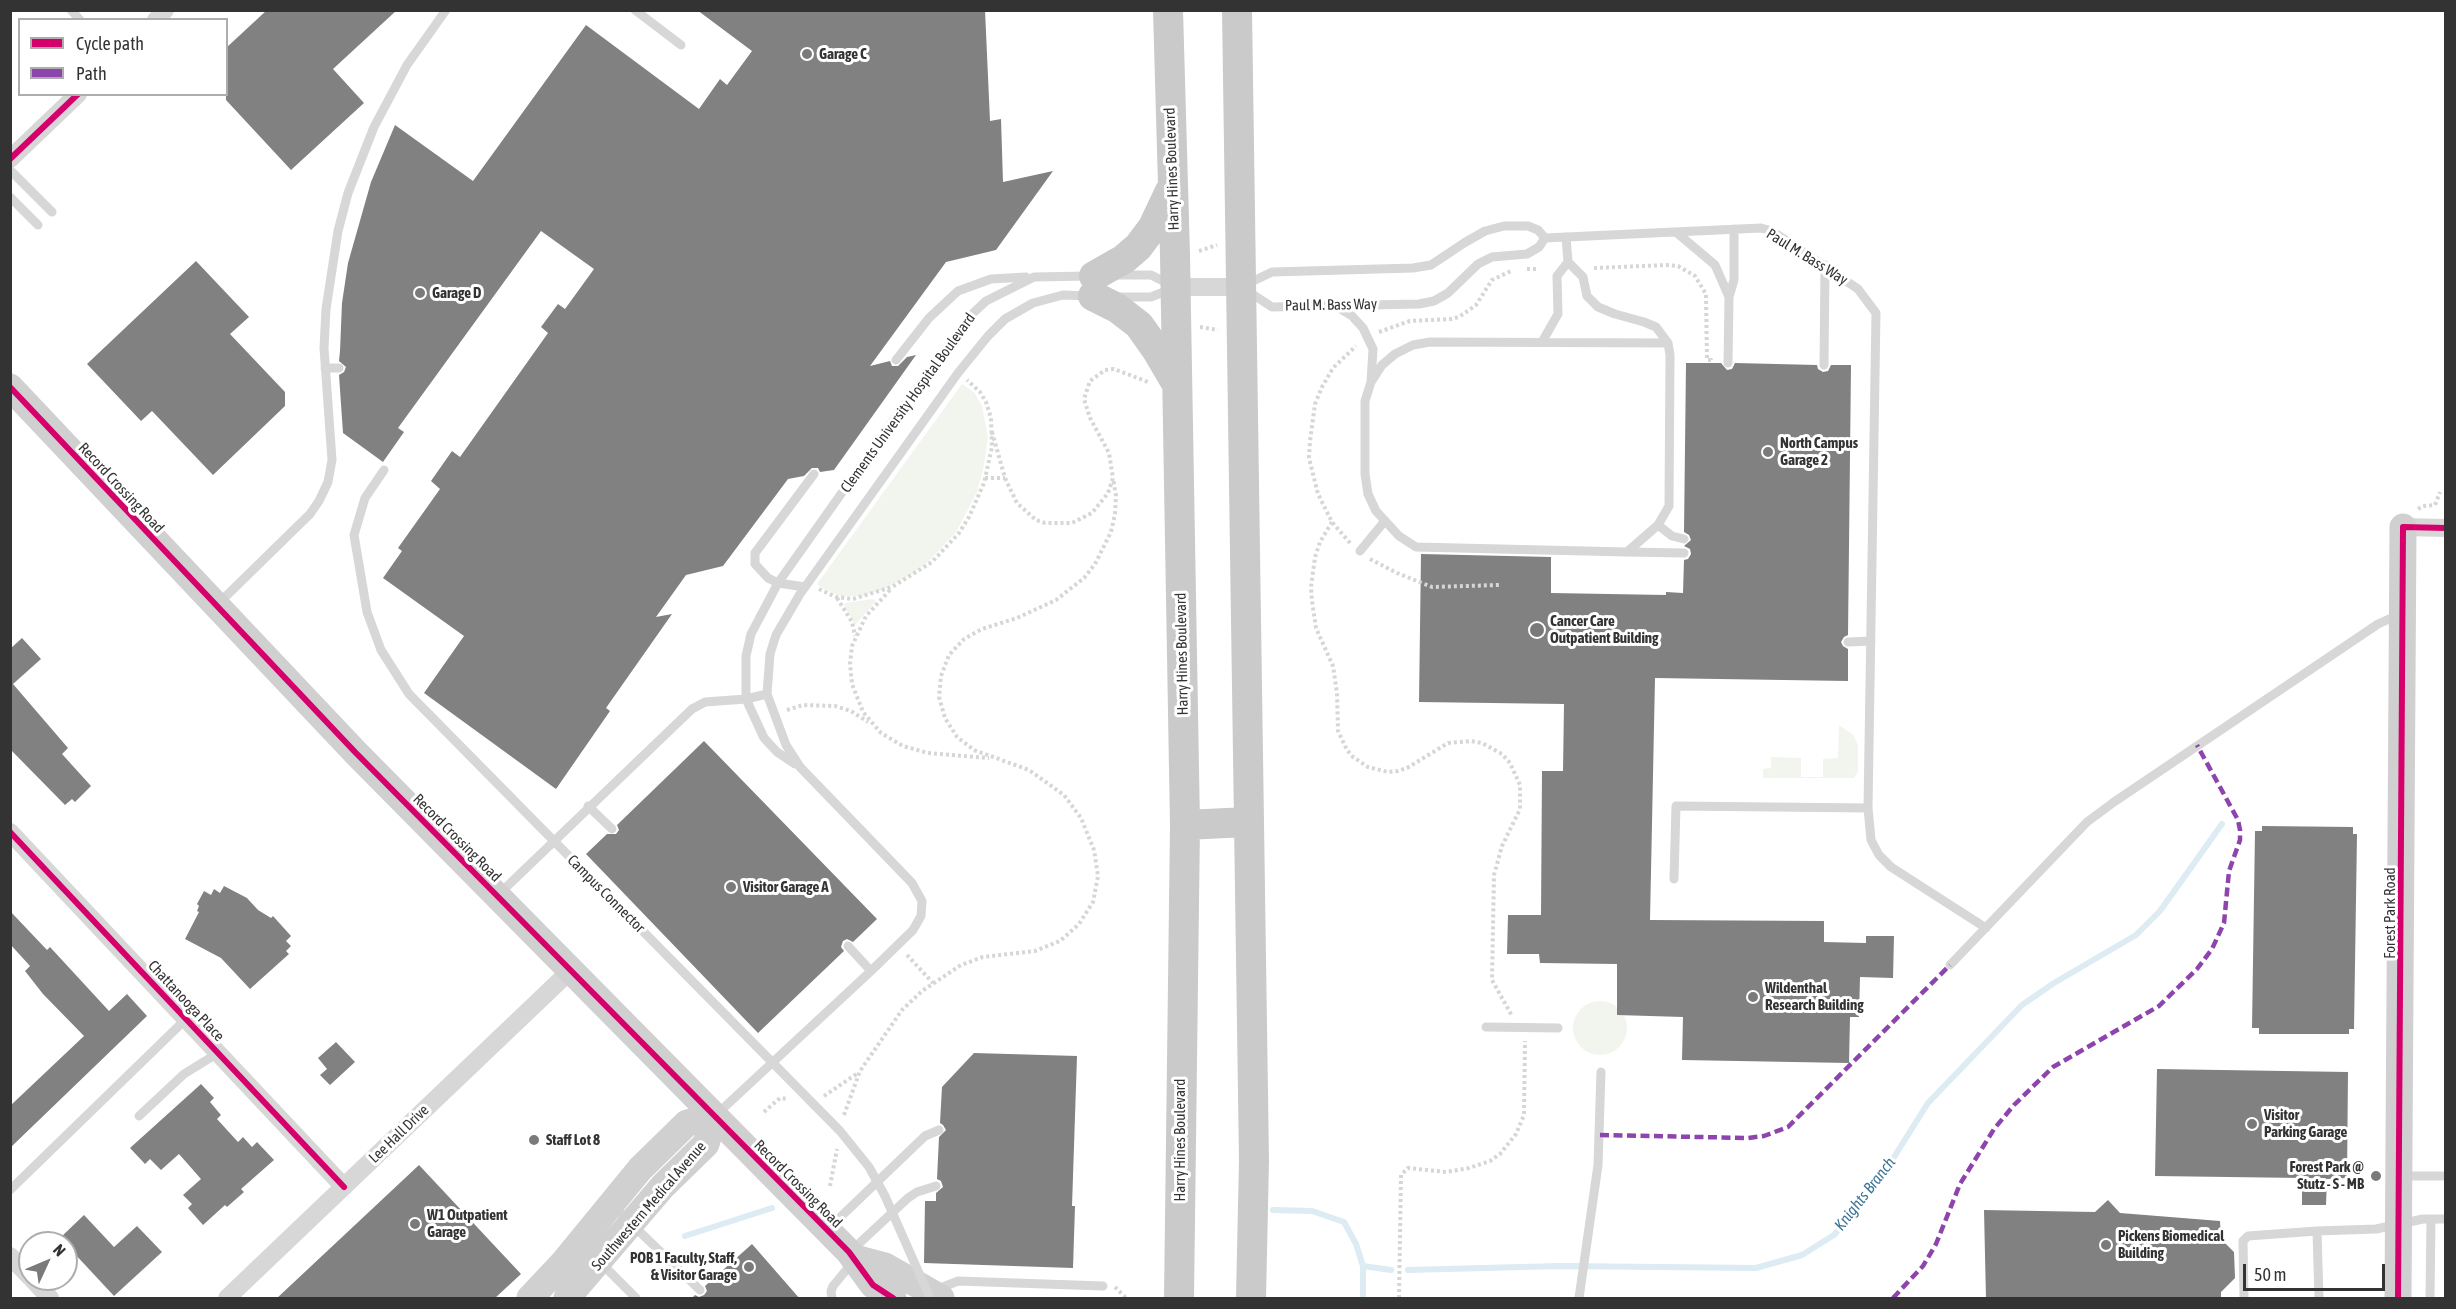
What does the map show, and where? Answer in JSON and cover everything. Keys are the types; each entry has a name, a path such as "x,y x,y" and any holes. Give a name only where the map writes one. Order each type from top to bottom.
{"main road":[{"name":"Harry Hines Boulevard","path":"1168,10 1176,287 1167,385 1185,825 1179,1299"},
{"path":"1237,10 1242,287 1240,348 1254,1160 1251,1299"},
{"path":"1167,385 1156,349 1139,325 1094,286 1138,247 1153,227 1173,185"},
{"path":"1185,825 1248,822"}],"street":[{"path":"10,159 76,96"},
{"path":"1176,287 1242,287"},
{"name":"Record Crossing Road","path":"10,387 363,760 852,1255 873,1285 892,1299"},
{"path":"2403,527 2445,528"},
{"name":"Forest Park Road","path":"2398,1299 2403,527"},
{"name":"Chattanooga Place","path":"10,832 344,1187"},
{"name":"Lee Hall Drive","path":"227,1299 571,970"},
{"name":"Southwestern Medical Avenue","path":"567,1299 610,1203 687,1123 714,1116"},
{"name":"Southwestern Medical Avenue","path":"530,1299 590,1251 631,1223 663,1185 706,1144 714,1116"},
{"path":"852,1255 885,1266 936,1298"}],"lane":[{"path":"216,606 310,514 328,482 332,460 324,369 326,309 331,270 348,193 389,96 446,10"},
{"path":"635,10 681,45"},
{"path":"10,170 52,212"},
{"path":"10,196 38,225"},
{"name":"Paul M. Bass Way","path":"1504,226 1528,226 1538,230 1545,238 1539,248 1527,254 1492,257 1479,264 1448,293 1434,301 1419,304 1272,307 1242,287 1272,272 1413,268 1431,265 1485,231 1504,226"},
{"name":"Paul M. Bass Way","path":"1545,238 1761,228 1773,231 1858,289 1876,313 1871,642"},
{"path":"1728,363 1729,297 1734,280 1734,229"},
{"path":"1676,232 1715,265 1729,297"},
{"path":"1566,237 1568,262 1583,277 1587,296 1598,307 1650,324 1663,335 1668,343 1670,355 1669,506 1658,525 1627,552"},
{"path":"1542,342 1558,314 1557,276 1568,262"},
{"path":"1824,365 1825,265"},
{"name":"Clements University Hospital Boulevard","path":"767,694 770,654 776,635 788,612 810,586 958,373 996,327 1018,311 1049,297 1094,286 1151,275 1176,287"},
{"path":"896,360 929,318 958,291 991,279 1034,277"},
{"name":"Clements University Hospital Boulevard","path":"746,699 746,656 752,634 778,583 970,316 986,301 1034,277 1151,297 1176,287"},
{"path":"1334,305 1352,316 1369,337 1373,349 1371,382 1365,401 1365,474 1368,494 1376,511 1399,536 1416,548 1684,553"},
{"path":"1371,382 1382,365 1395,354 1413,345 1430,342 1668,343"},
{"path":"324,369 339,368"},
{"name":"Campus Connector","path":"384,470 365,498 354,535 367,612 381,650 409,694 840,1131 869,1167 936,1298"},
{"path":"810,586 778,583 768,578 755,564 755,553 814,474"},
{"path":"1360,551 1384,522"},
{"path":"1658,525 1672,536 1684,538"},
{"path":"1950,965 2087,822 2378,624 2403,612"},
{"path":"1848,642 1871,642 1868,808 1871,840 1885,861 1986,928"},
{"path":"497,896 588,806 692,709 705,702 746,699 767,694 775,721 800,767 912,883 922,901 921,916 913,930 714,1116"},
{"path":"746,699 764,738 777,752 800,767"},
{"path":"588,806 612,830"},
{"path":"1674,879 1676,806 1868,808"},
{"path":"848,946 871,970"},
{"path":"10,1190 186,1019"},
{"path":"1486,1027 1558,1028"},
{"path":"139,1116 184,1074 218,1053"},
{"path":"1579,1299 1598,1165 1601,1072"},
{"path":"827,1230 925,1136 939,1130"},
{"path":"2400,1176 2445,1176"},
{"path":"832,1299 833,1286 852,1255 908,1198 916,1192 936,1186"},
{"path":"610,1203 700,1290"},
{"path":"2430,1299 2431,1219"},
{"path":"2244,1299 2243,1241 2248,1236 2376,1229 2398,1223 2445,1219"},
{"path":"2317,1231 2319,1299"},
{"path":"590,1251 636,1299"},
{"path":"936,1298 943,1287 958,1281 1103,1286"}],"path":[{"path":"1199,251 1224,244"},
{"path":"1594,268 1666,265 1678,266 1695,276 1706,294 1707,360 1711,360 1711,363"},
{"path":"1200,327 1218,330"},
{"path":"1362,342 1333,368 1315,404 1311,422 1310,458 1313,475 1318,494 1332,522 1348,542 1360,551 1397,573 1432,587 1500,585"},
{"path":"842,1119 860,1071 883,1036 902,1010 933,982 961,965 983,957 1035,951 1060,941 1079,924 1093,902 1098,876 1094,850 1081,818 1064,795 1043,779 1029,770 974,750 957,737 945,718 939,697 941,675 949,656 964,639 982,628 1036,610 1070,590 1095,564 1111,532 1116,496 1109,453 1087,411 1084,399 1085,390 1096,375 1114,369 1167,385"},
{"path":"871,724 860,706 852,684 850,664 855,637 866,616 892,587 932,562 946,549 969,517 986,478 992,447 991,418 980,392 966,380"},
{"path":"992,432 1005,478 1017,503 1026,512 1046,523 1072,523 1092,513 1108,493 1113,478"},
{"path":"986,478 1005,478"},
{"path":"1332,522 1320,542 1315,557 1311,587 1316,628 1333,666 1338,731 1347,750 1368,767 1388,772 1407,768 1448,743 1471,741 1482,743 1502,754 1510,763 1521,785 1520,809 1502,846 1494,875 1492,980 1526,1042 1524,1114 1516,1134 1500,1154 1480,1165 1446,1172 1413,1167 1404,1170 1401,1175 1399,1299"},
{"path":"810,586 837,597 853,598 892,587"},
{"path":"837,597 849,615 855,637"},
{"path":"779,712 803,705 835,706 851,711 903,746 928,753 994,758"},
{"path":"897,945 933,982"},
{"path":"830,1186 838,1140"}],"shaded area":[{"path":"962,384 974,392 982,406 988,437 977,492 956,532 928,562 882,590 862,596 840,596 824,589 817,584"},
{"path":"872,599 875,602 855,625 845,603"},
{"path":"1839,725 1853,735 1858,745 1858,771 1854,778 1763,778 1763,769 1771,768 1771,757 1801,758 1801,777 1823,777 1823,759 1838,758"},
{"path":"1600,1001 1610,1003 1619,1009 1625,1018 1627,1028 1625,1038 1619,1047 1610,1053 1600,1055 1590,1053 1581,1047 1575,1038 1573,1028 1575,1018 1581,1009 1590,1003"}],"building":[{"path":"267,10 397,10 333,69 364,103 291,170 226,100 228,96 228,46"},
{"path":"697,10 985,10 990,121 1001,119 1003,182 1053,171 996,250 946,262 870,366 890,361 892,366 898,366 907,357 916,355 834,470 820,472 818,468 812,468 804,476 788,479 723,566 686,575 656,617 672,614 606,708 610,711 556,789 424,693 464,636 383,578 402,551 398,548 440,489 431,481 452,451 460,457 548,333 541,327 558,304 565,309 594,269 541,231 398,428 404,432 383,462 343,433 339,375 346,367 339,361 342,303 348,263 371,182 395,125 473,181 586,25 699,109 720,79 727,85 752,51"},
{"path":"196,261 249,317 230,334 285,392 285,406 213,475 152,411 141,421 87,364"},
{"path":"1686,363 1721,363 1727,370 1732,369 1735,363 1817,365 1818,369 1823,372 1828,371 1831,365 1851,365 1848,635 1841,642 1848,649 1848,681 1655,678 1650,920 1824,921 1824,942 1866,943 1866,936 1894,936 1893,978 1860,977 1859,1017 1850,1017 1849,1063 1682,1060 1683,1017 1617,1015 1617,964 1540,963 1539,954 1507,954 1508,915 1541,915 1542,771 1563,771 1564,704 1419,702 1421,554 1551,557 1551,593 1666,595 1666,592 1683,593 1684,560 1688,559 1691,554 1690,549 1684,546 1691,540 1684,532"},
{"path":"22,638 41,659 13,684 68,748 62,754 91,786 75,802 72,799 65,805 10,749 10,649"},
{"name":"Visitor Garage A","path":"704,741 877,919 853,942 847,939 843,941 841,947 844,951 758,1033 586,854 607,834 616,834 619,830 617,825"},
{"path":"2262,826 2353,827 2353,834 2357,834 2354,1029 2349,1029 2349,1034 2259,1034 2259,1028 2252,1028 2255,831 2262,831"},
{"path":"224,886 247,898 258,910 271,918 273,916 291,936 286,941 291,946 286,951 289,954 250,989 221,958 185,939 199,912 197,904 204,891 211,895 214,889 220,893"},
{"path":"10,911 47,950 50,947 109,1011 127,994 147,1016 10,1148 10,1106 84,1036 43,994 25,971 30,966 10,944"},
{"path":"336,1042 355,1062 330,1085 320,1075 327,1069 318,1058"},
{"path":"974,1053 1077,1056 1072,1206 1075,1206 1073,1268 924,1263 925,1201 936,1201 936,1193 943,1187 941,1181 937,1179 939,1137 946,1130 940,1123 942,1087"},
{"name":"Visitor Parking Garage","path":"2157,1069 2348,1072 2347,1178 2327,1179 2326,1205 2302,1205 2302,1178 2155,1176"},
{"path":"201,1084 214,1098 210,1102 221,1115 217,1119 238,1142 243,1137 252,1147 257,1142 274,1160 241,1189 244,1192 203,1225 188,1208 192,1204 183,1195 201,1179 179,1154 161,1170 150,1159 145,1164 130,1148"},
{"name":"W1 Outpatient Garage","path":"419,1165 521,1274 494,1299 276,1299"},
{"name":"Pickens Biomedical Building","path":"2108,1200 2120,1213 2220,1221 2221,1239 2234,1252 2235,1278 2221,1292 2221,1299 1986,1299 1984,1210 2095,1212"},
{"path":"84,1215 114,1247 137,1226 162,1252 114,1296 78,1257 78,1231 67,1231"},
{"name":"POB 1 Faculty, Staff, & Visitor Garage","path":"752,1244 800,1299 691,1299 695,1295 699,1297 704,1295 707,1291 705,1286"}],"waterway":[{"name":"Knights Branch","path":"1408,1270 1560,1266 1756,1268 1802,1255 1834,1235 1879,1181 1928,1103 2022,1005 2054,983 2136,935 2160,911 2222,824"},
{"name":"Knights Branch","path":"685,1236 772,1208"},
{"name":"Knights Branch","path":"1273,1210 1312,1211 1344,1222 1356,1244 1363,1266 1391,1270"},
{"path":"1363,1266 1363,1298"}],"marked path":[{"path":"1893,1298 1923,1266 1936,1244 1960,1184 1994,1129 2014,1105 2053,1067 2159,1006 2197,969 2212,949 2224,923 2229,871 2240,840 2240,830 2238,820 2197,745"},
{"path":"1600,1135 1748,1138 1764,1136 1788,1127 1950,965"}],"cycle path":[{"path":"10,159 76,96"},
{"path":"10,387 355,752 849,1252 873,1285 893,1298"},
{"path":"2398,1298 2403,527 2446,528"},
{"path":"10,832 344,1187"}],"place":[{"name":"Garage C","path":"807,54"},
{"name":"Garage D","path":"420,293"},
{"name":"North Campus Garage 2","path":"1768,452"},
{"name":"Cancer Care Outpatient Building","path":"1537,630"},
{"name":"Visitor Garage A","path":"731,887"},
{"name":"Wildenthal Research Building","path":"1753,997"},
{"name":"Visitor Parking Garage","path":"2252,1124"},
{"name":"Staff Lot 8","path":"534,1140"},
{"name":"Forest Park @ Stutz - S - MB","path":"2376,1176"},
{"name":"W1 Outpatient Garage","path":"415,1224"},
{"name":"Pickens Biomedical Building","path":"2106,1245"},
{"name":"POB 1 Faculty, Staff, & Visitor Garage","path":"749,1267"}]}
